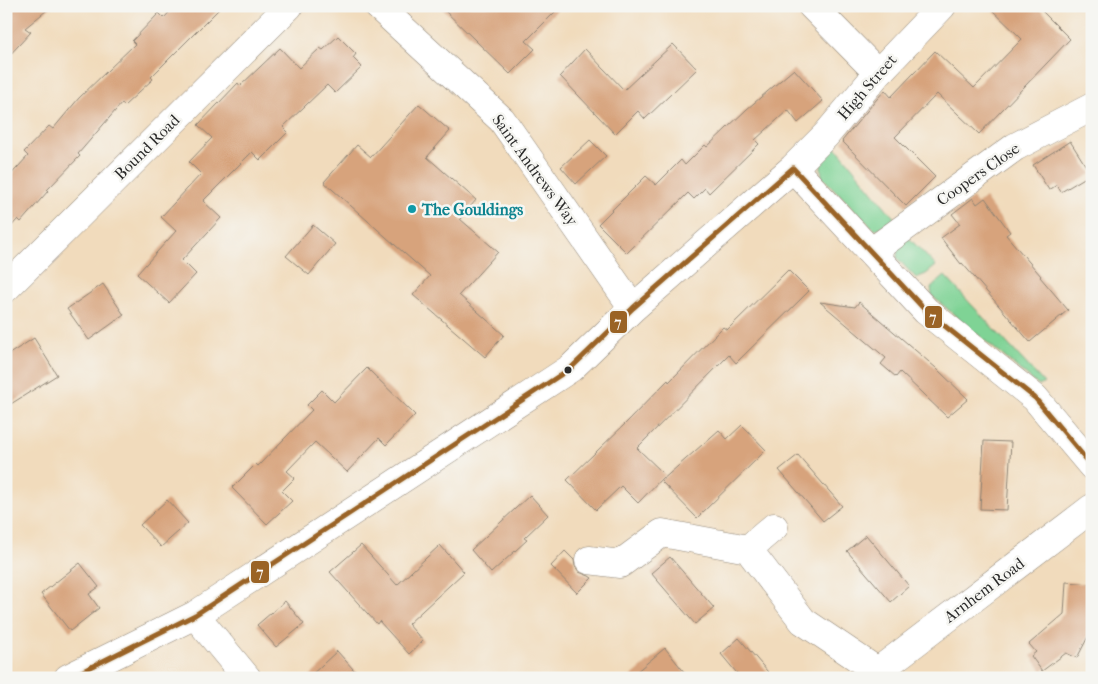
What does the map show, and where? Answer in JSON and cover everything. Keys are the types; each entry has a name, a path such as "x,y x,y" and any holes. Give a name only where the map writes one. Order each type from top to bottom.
{"street":[{"name":"Bound Road","path":"6,288 289,6"},
{"name":"Saint Andrews Way","path":"378,6 502,120 633,308"},
{"path":"812,6 878,73"},
{"name":"High Street","path":"68,678 195,615 571,368 633,308 793,168 826,135 878,73 942,6"},
{"name":"Coopers Close","path":"870,252 1015,147 1092,107"},
{"path":"793,168 926,311 1035,398 1092,466"},
{"name":"Arnhem Road","path":"748,549 803,621 875,675 1092,508"},
{"path":"589,560 620,564 662,533 748,549 774,527"},
{"path":"195,615 247,678"}],"green space":[{"path":"826,135 896,220 875,230 822,177 820,155"},
{"path":"909,238 936,266 926,274 916,278 897,258 898,244"},
{"path":"945,276 1044,383 1039,386 932,296 931,288"}],"building":[{"path":"6,6 52,6 25,28 31,32 6,59"},
{"path":"175,6 222,6 151,77 153,79 124,106 122,103 78,154 80,156 47,190 21,222 18,219 6,232 6,180 28,156 24,152 49,126 53,129 79,98 135,44 132,41 159,13 164,18"},
{"path":"440,6 561,6 526,41 535,49 510,74"},
{"path":"988,6 1037,6 1070,39 979,134 937,94 895,137 935,177 906,206 842,141 885,90 891,97 935,51 974,88 1022,39"},
{"path":"338,36 356,54 353,58 362,67 335,93 327,85 283,127 288,132 260,160 252,152 203,201 221,218 182,260 196,274 169,303 137,274 176,231 161,217 201,174 189,162 212,138 198,125 238,83 240,86 280,48 299,68 320,48 323,50"},
{"path":"673,44 697,69 645,119 638,111 615,134 560,76 585,49 624,90"},
{"path":"794,69 823,101 798,123 788,110 755,140 759,144 709,193 705,188 694,199 688,193 627,253 598,224 646,176 656,185 681,160 685,165 705,145 707,147 747,109"},
{"name":"The Gouldings","path":"419,104 450,131 427,157 476,200 460,219 498,252 459,295 504,335 485,357 413,295 430,276 324,182 357,145 371,157"},
{"path":"590,140 606,156 576,184 561,167"},
{"path":"1070,141 1091,174 1061,192 1057,185 1049,190 1033,165"},
{"path":"973,198 977,204 985,198 1010,232 1006,235 1068,310 1030,342 961,264 941,238 960,224 952,214"},
{"path":"313,225 335,244 309,275 286,256"},
{"path":"788,270 809,291 736,363 729,355 637,448 665,475 638,503 621,486 596,510 567,480 723,327 727,330"},
{"path":"103,284 124,315 89,340 67,309"},
{"path":"820,302 855,307 859,302 936,368 968,399 947,417 900,372 896,377 881,364 886,358"},
{"path":"34,338 57,375 6,407 6,356"},
{"path":"367,368 415,415 386,445 379,438 347,472 315,442 287,471 295,478 282,491 292,501 267,524 232,488 256,464 258,466 312,410 307,405 322,390 334,402"},
{"path":"742,425 766,450 697,518 661,481 719,430 727,439"},
{"path":"984,441 1011,442 1007,510 980,509"},
{"path":"798,455 842,506 823,521 779,470"},
{"path":"530,495 548,515 524,538 527,540 491,573 471,550"},
{"path":"167,500 188,523 161,547 140,525"},
{"path":"866,535 909,586 891,602 847,551"},
{"path":"361,545 397,585 440,545 464,572 408,624 423,641 409,654 379,621 377,624 330,572"},
{"path":"565,551 574,560 579,572 592,578 577,593 551,566"},
{"path":"670,557 714,608 695,624 651,573"},
{"path":"80,563 99,587 89,594 99,608 70,631 41,594"},
{"path":"1066,582 1092,584 1092,629 1077,658 1066,653 1042,671 1031,656 1036,652 1029,644 1064,614"},
{"path":"285,601 304,624 276,647 257,625"},
{"path":"739,638 773,678 741,678 721,654"},
{"path":"665,648 689,678 629,678"},
{"path":"337,651 361,678 308,678"}],"transit line":[{"name":"7","path":"69,678 195,615 571,368 633,308 793,168 926,311 1035,398 1092,466"}],"place":[{"name":"The Gouldings","path":"412,209"}]}
